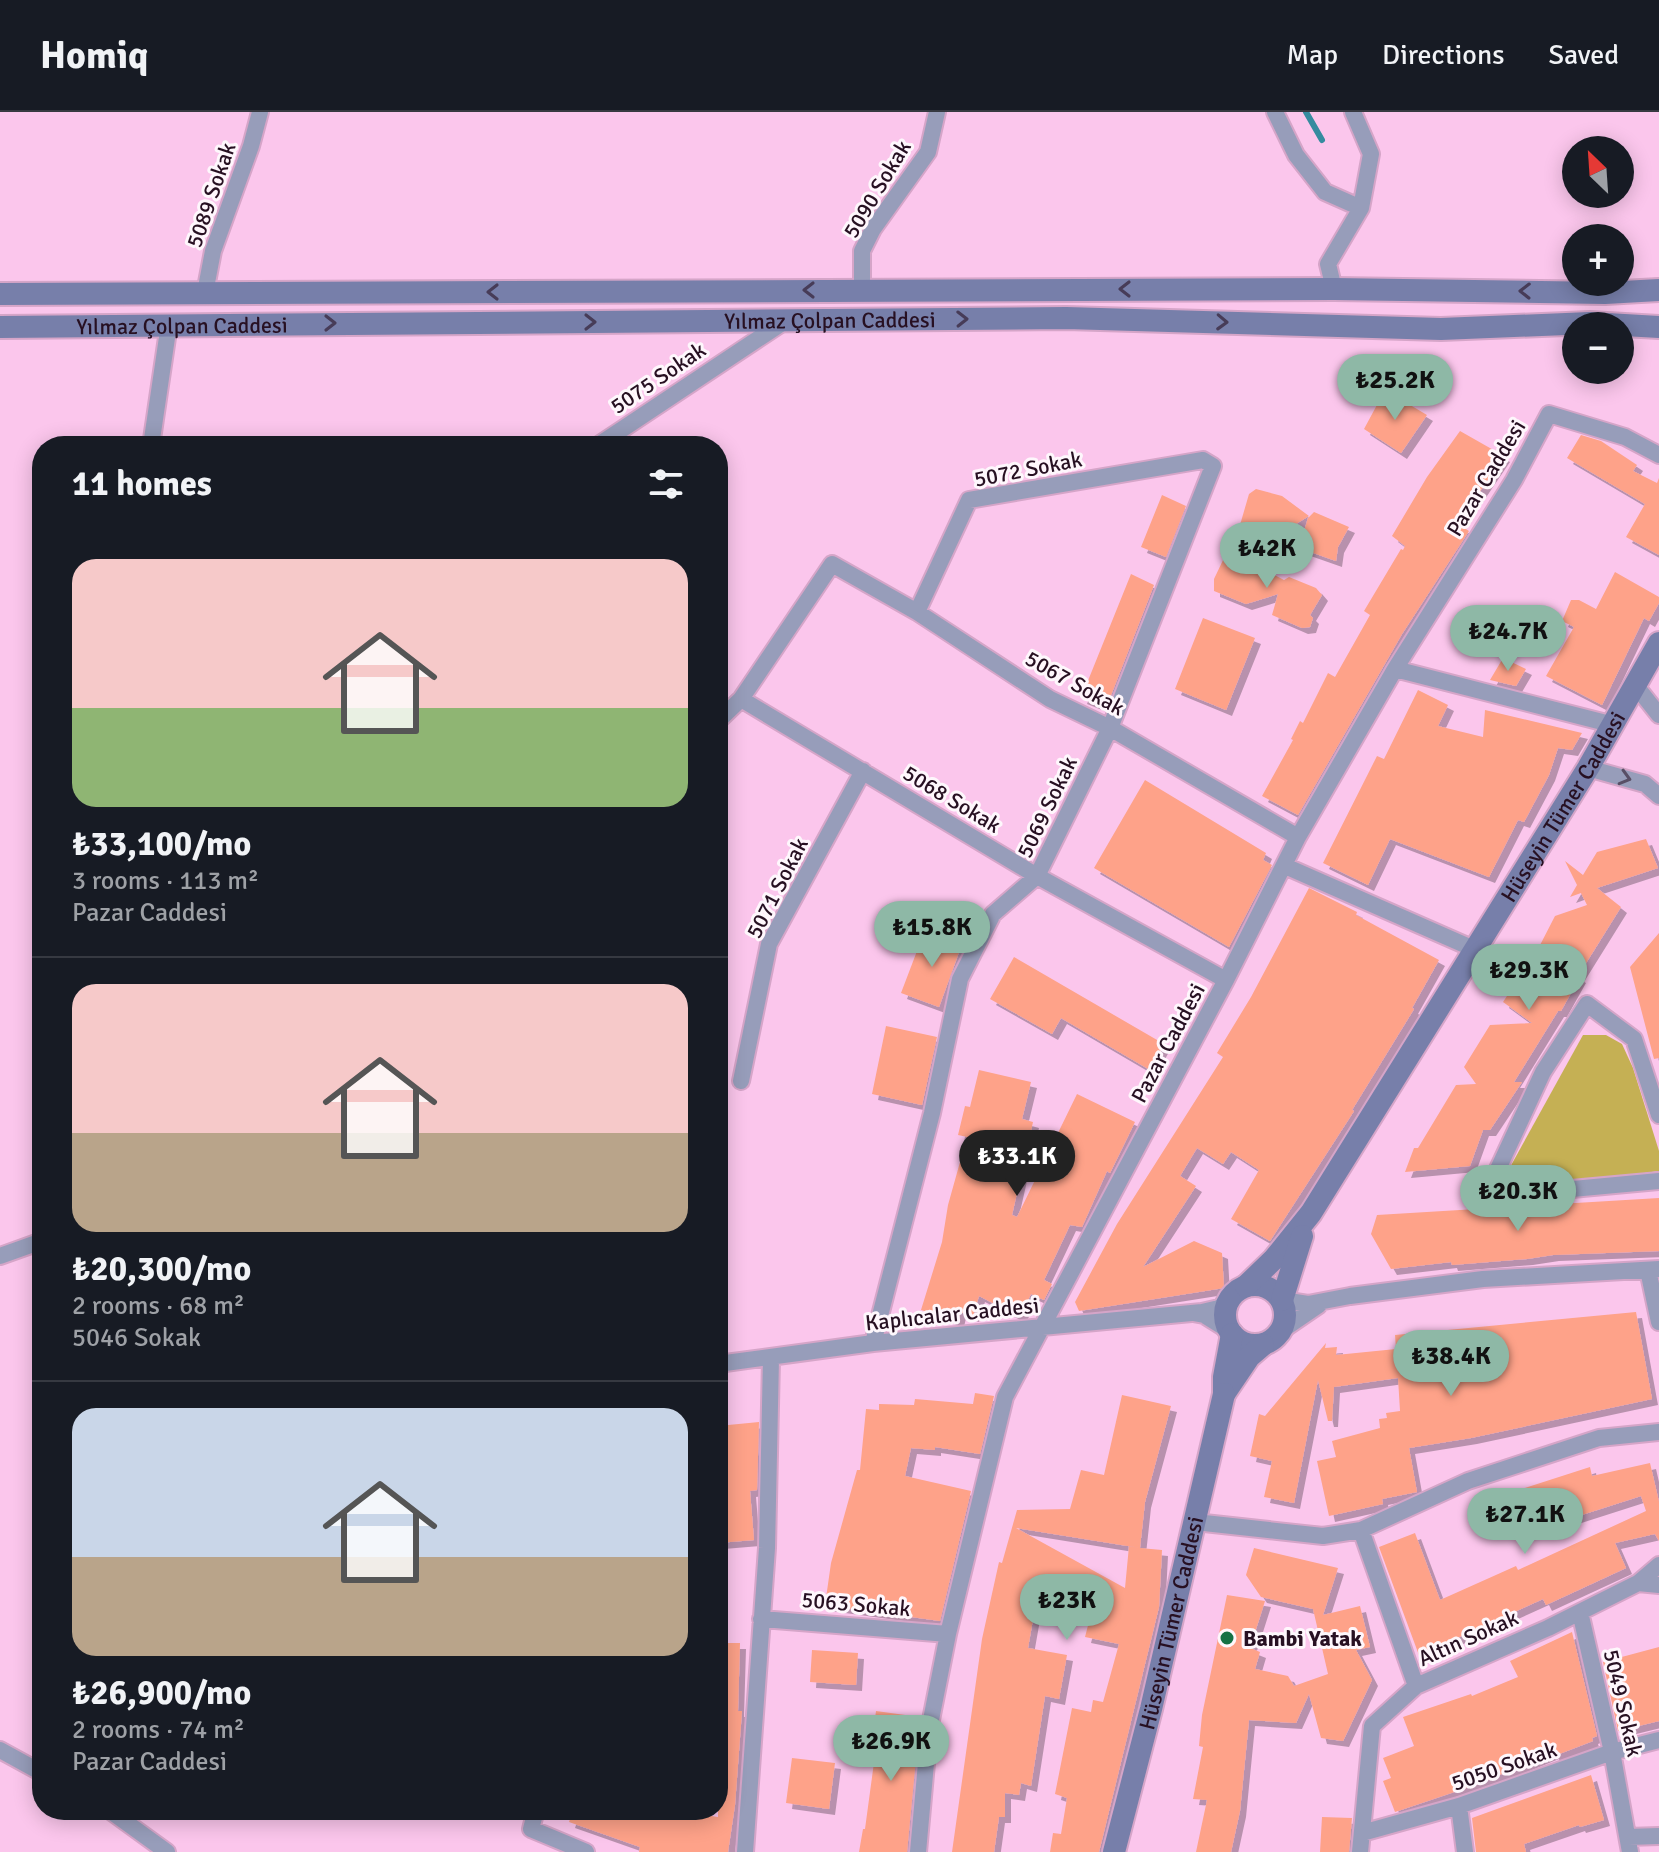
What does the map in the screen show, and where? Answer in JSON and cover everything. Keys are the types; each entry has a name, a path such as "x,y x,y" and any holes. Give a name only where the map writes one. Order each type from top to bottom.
{"main road":[{"name":"Yılmaz Çolpan Caddesi","path":"0,294 1334,289 1605,293 1659,290"},
{"name":"Yılmaz Çolpan Caddesi","path":"0,327 1066,318 1441,329 1590,323 1659,327"},
{"name":"Hüseyin Tümer Caddesi","path":"1114,1852 1151,1709 1224,1394 1230,1332 1225,1321 1228,1302 1234,1293 1246,1286 1274,1259 1311,1213 1588,768 1659,643"},
{"name":"Hüseyin Tümer Caddesi","path":"1224,1394 1249,1357 1281,1331 1286,1315 1282,1300 1291,1265 1311,1213"},
{"path":"1246,1286 1262,1285 1282,1300"},
{"path":"1230,1332 1243,1343 1263,1345"}],"street":[{"name":"5089 Sokak","path":"205,293 213,251 260,112"},
{"name":"5090 Sokak","path":"862,290 862,251 873,229 928,152 937,112"},
{"path":"1275,112 1296,155 1325,192 1361,208"},
{"path":"1334,289 1328,264 1361,208 1371,154 1353,112"},
{"name":"5075 Sokak","path":"612,436 785,321"},
{"path":"152,436 169,324"},
{"name":"Pazar Caddesi","path":"918,1852 929,1730 948,1634 1005,1397 1226,980 1298,837 1395,669 1514,480 1549,414 1625,437 1659,455"},
{"name":"5072 Sokak","path":"917,612 969,500 1203,460 1213,466"},
{"name":"5069 Sokak","path":"873,1343 932,1113 960,979 993,914 1037,876 1110,728 1213,466"},
{"name":"5067 Sokak","path":"741,699 832,564 917,612 1050,699 1110,728 1298,837"},
{"path":"1395,669 1614,725"},
{"path":"1636,686 1659,715"},
{"path":"728,711 741,699"},
{"name":"5068 Sokak","path":"741,699 1037,876 1226,980"},
{"path":"1588,768 1645,784 1659,796"},
{"name":"5071 Sokak","path":"741,1081 769,944 863,771"},
{"path":"1285,866 1474,949"},
{"path":"1659,1115 1634,1039 1587,1004 1543,1072 1485,1197 1659,1181"},
{"path":"0,1256 32,1245"},
{"path":"1282,1300 1308,1304 1483,1279 1654,1270 1659,1322"},
{"path":"1281,1331 1327,1300"},
{"name":"Kaplıcalar Caddesi","path":"728,1363 873,1343 1191,1312 1219,1308 1228,1302"},
{"path":"1191,1312 1204,1315 1230,1332"},
{"path":"745,1852 767,1548 771,1358"},
{"path":"1195,1522 1323,1536 1361,1530 1431,1496 1498,1471 1599,1438 1659,1432"},
{"path":"1361,1530 1416,1686"},
{"name":"Altın Sokak","path":"1360,1852 1372,1726 1416,1686 1580,1612 1638,1583 1659,1565"},
{"path":"1638,1583 1659,1585"},
{"name":"5049 Sokak","path":"1580,1612 1612,1752 1629,1845"},
{"name":"5063 Sokak","path":"761,1619 948,1634"},
{"name":"5050 Sokak","path":"1362,1833 1459,1806 1612,1752 1659,1740"},
{"path":"0,1750 32,1768"},
{"path":"1459,1806 1465,1852"},
{"path":"126,1820 167,1852"},
{"path":"533,1820 531,1829 586,1852"},
{"path":"1629,1845 1659,1836"}],"shaded area":[{"path":"1583,1035 1606,1035 1622,1044 1633,1068 1659,1151 1659,1171 1608,1178 1515,1182 1509,1169"}],"building":[{"path":"1385,390 1427,415 1401,453 1364,429"},
{"path":"1460,431 1504,456 1458,524 1469,531 1402,634 1298,815 1262,796 1328,673 1335,677 1370,615 1364,611 1405,546 1392,536 1427,477"},
{"path":"1581,435 1601,441 1637,465 1633,471 1657,483 1659,478 1659,555 1626,537 1645,504 1567,458"},
{"path":"1256,489 1282,496 1309,516 1273,538 1240,525 1249,494"},
{"path":"1162,495 1186,506 1166,557 1141,547"},
{"path":"1314,512 1349,527 1338,547 1336,561 1299,548 1308,518"},
{"path":"1233,553 1284,580 1289,577 1316,588 1322,595 1310,615 1313,618 1310,627 1302,628 1272,615 1278,594 1246,604 1214,591 1214,579 1224,558"},
{"path":"1615,572 1659,597 1659,603 1649,621 1644,618 1602,705 1546,676 1574,627 1562,621 1571,600 1579,600 1596,609"},
{"path":"1131,574 1154,585 1106,708 1081,698"},
{"path":"1203,618 1255,638 1226,710 1175,689"},
{"path":"1503,658 1526,669 1516,686 1490,680"},
{"path":"1418,690 1448,705 1438,726 1483,737 1485,710 1582,733 1572,750 1558,748 1549,775 1524,822 1518,820 1489,877 1390,839 1368,885 1323,863 1377,756 1384,759"},
{"path":"1145,780 1266,853 1263,860 1272,865 1229,947 1094,868"},
{"path":"1646,839 1658,868 1597,888 1621,907 1578,976 1561,1011 1558,1011 1514,1082 1522,1082 1490,1130 1483,1130 1470,1166 1405,1172 1414,1148 1418,1148 1456,1085 1476,1084 1464,1067 1490,1025 1532,1023 1503,1002 1538,949 1555,916 1587,905 1581,893 1570,897 1577,885 1565,861 1583,875 1597,852"},
{"path":"1309,888 1439,960 1414,1009 1354,1111 1270,1241 1231,1219 1259,1170 1231,1152 1223,1164 1197,1148 1180,1176 1196,1186 1143,1267 1194,1241 1222,1253 1224,1288 1079,1311 1075,1302 1117,1224 1223,1057 1217,1053 1251,997"},
{"path":"925,930 962,944 939,1007 901,993"},
{"path":"1659,933 1659,1058 1654,1059 1630,967"},
{"path":"1014,957 1164,1044 1150,1070 1061,1018 1052,1034 990,999"},
{"path":"886,1026 937,1037 922,1105 872,1094"},
{"path":"979,1070 1031,1082 1022,1119 1033,1122 1012,1215 1017,1217 1077,1094 1135,1122 1110,1173 1107,1171 1082,1227 1070,1225 1044,1280 1052,1284 1044,1300 1031,1294 1020,1317 979,1296 973,1316 960,1312 958,1321 921,1310 942,1242 948,1205 967,1137 958,1135 965,1106 970,1107"},
{"path":"1659,1198 1659,1251 1553,1255 1391,1269 1371,1234 1377,1215"},
{"path":"1636,1312 1652,1399 1471,1438 1409,1448 1417,1492 1382,1499 1383,1504 1329,1516 1317,1461 1336,1457 1332,1441 1380,1428 1379,1419 1387,1418 1386,1413 1400,1411 1398,1378 1334,1387 1332,1421 1328,1421 1318,1380 1294,1503 1264,1497 1272,1461 1250,1456 1259,1414 1265,1416 1326,1343 1325,1348 1337,1347 1336,1355 1396,1349 1395,1335"},
{"path":"975,1393 994,1396 980,1454 935,1447 935,1450 911,1448 905,1476 971,1491 940,1621 825,1605 831,1563 857,1470 860,1470 866,1409 879,1410 879,1404 914,1405 915,1399 973,1404"},
{"path":"1122,1395 1171,1406 1145,1502 1140,1548 1162,1550 1159,1607 1099,1852 1050,1852 1053,1833 1061,1834 1067,1798 1055,1794 1072,1708 1091,1712 1093,1700 1103,1702 1119,1644 1085,1637 1093,1606 1037,1597 1028,1648 1067,1655 1059,1699 1045,1696 1031,1786 1021,1783 1019,1795 1005,1793 1005,1817 999,1817 994,1852 952,1852 982,1639 999,1562 1002,1563 1017,1510 1070,1509 1081,1470 1104,1475","holes":["1016,1528 1129,1546 1125,1588"]},
{"path":"759,1422 757,1490 750,1491 754,1540 728,1542 728,1425"},
{"path":"1650,1463 1659,1502 1659,1541 1655,1534 1615,1543 1626,1568 1546,1605 1543,1599 1455,1639 1457,1644 1420,1658 1379,1547 1415,1533 1440,1600 1516,1566 1518,1570 1646,1511 1641,1496 1513,1537 1500,1496 1590,1467 1592,1476"},
{"path":"1254,1548 1338,1568 1323,1615 1360,1606 1370,1647 1356,1650 1372,1680 1343,1741 1321,1738 1309,1694 1296,1723 1249,1720 1240,1811 1231,1852 1196,1852 1207,1800 1193,1799 1203,1747 1199,1746 1202,1715 1227,1595 1265,1601 1250,1648 1260,1652 1255,1669 1288,1676 1294,1686 1328,1674 1313,1609 1261,1597 1246,1575"},
{"path":"1572,1632 1597,1736 1592,1738 1593,1741 1395,1812 1383,1781 1391,1778 1383,1758 1414,1746 1403,1717 1472,1696 1518,1677 1510,1661"},
{"path":"728,1643 740,1643 738,1711 742,1711 728,1852 639,1852 640,1847 569,1822 728,1820"},
{"path":"1659,1647 1659,1721 1618,1731 1603,1662"},
{"path":"812,1650 858,1653 856,1685 810,1682"},
{"path":"876,1711 920,1717 907,1852 859,1852 875,1755 870,1754"},
{"path":"792,1758 835,1763 829,1809 786,1803"},
{"path":"1591,1775 1604,1820 1524,1844 1526,1852 1476,1852 1472,1818"},
{"path":"1322,1817 1352,1818 1349,1852 1320,1852"}],"waterway":[{"path":"1306,112 1322,140"}],"place":[{"name":"Bambi Yatak","path":"1227,1638"}]}
